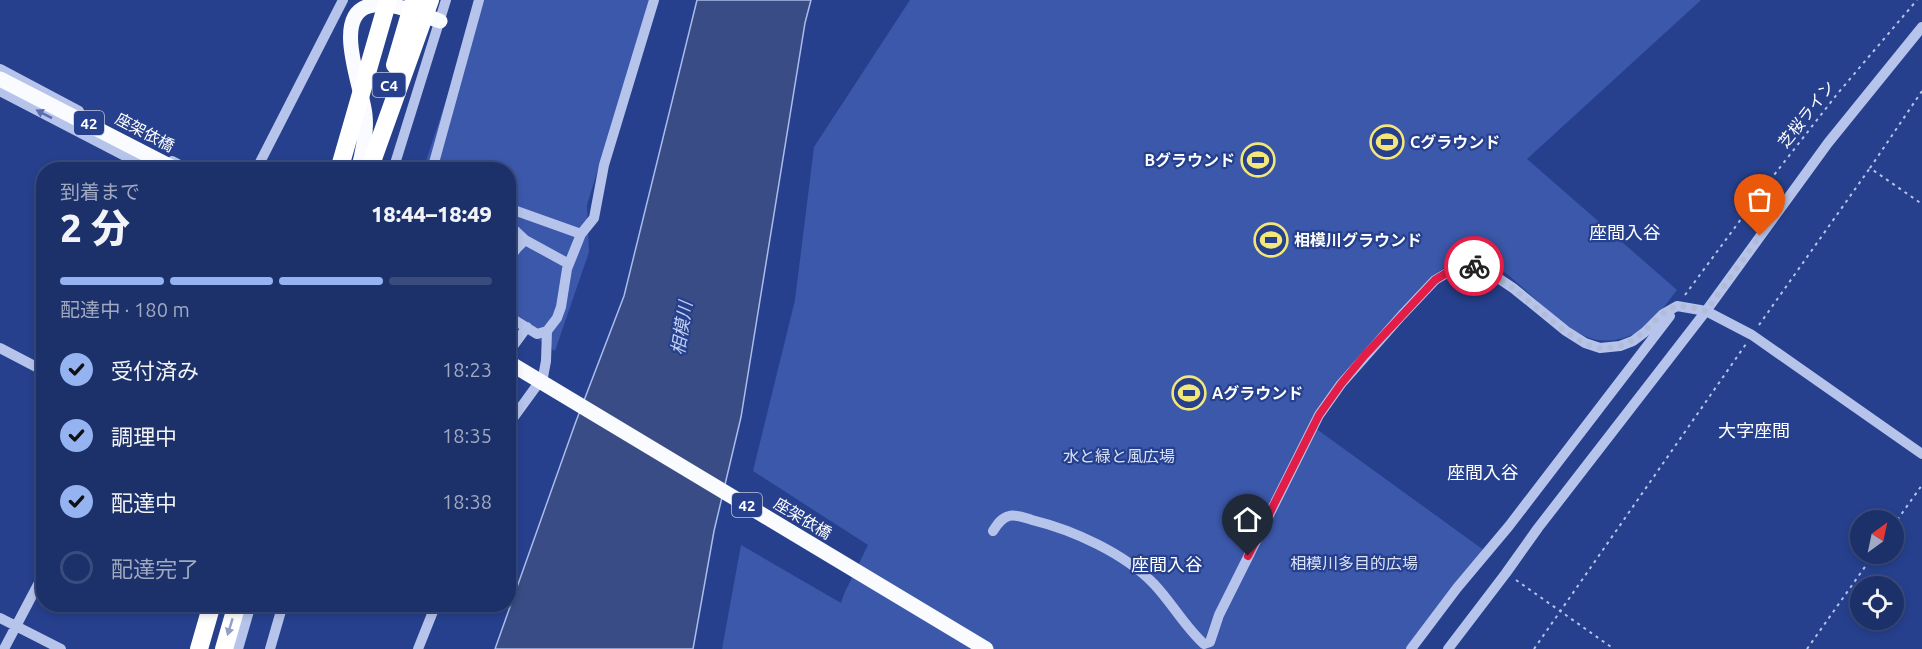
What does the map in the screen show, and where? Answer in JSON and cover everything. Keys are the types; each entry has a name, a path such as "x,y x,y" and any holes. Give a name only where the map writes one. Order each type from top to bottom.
{"highway":[{"path":"341,162 379,0"},
{"name":"C4","path":"342,162 388,0"},
{"name":"C4","path":"366,162 414,0"},
{"path":"372,162 430,0"},
{"path":"199,649 210,612"},
{"path":"224,649 235,612"}],"main road":[{"path":"360,162 364,150 365,115 349,37 351,22 358,11 369,5 394,6 440,21"},
{"name":"座架依橋","path":"0,79 161,162"},
{"name":"座架依橋","path":"516,367 986,649"}],"street":[{"path":"396,162 446,0"},
{"path":"434,162 479,0"},
{"path":"516,414 543,377 547,331 557,318 561,307 569,264 581,234 594,218 604,165 654,0"},
{"path":"260,162 340,4"},
{"path":"1448,649 1538,528 1706,311 1828,143 1922,27"},
{"path":"0,69 174,162"},
{"path":"0,91 137,162"},
{"path":"516,211 581,234"},
{"path":"516,232 525,240 569,264"},
{"path":"516,249 525,240"},
{"path":"993,531 1003,518 1013,515 1059,527 1089,541 1129,563 1153,583 1196,637 1204,644 1210,642 1219,615 1319,415 1365,355 1435,280 1456,267 1474,266 1489,272 1513,288 1566,331 1585,343 1600,348 1620,346 1633,341 1663,314 1677,306 1706,311 1752,335 1922,454"},
{"path":"1411,649 1457,588 1509,526 1677,306"},
{"path":"516,321 537,334 547,331"},
{"path":"516,342 527,327"},
{"path":"0,348 36,367"},
{"path":"4,649 36,588"},
{"path":"238,649 249,612"},
{"path":"270,649 281,612"},
{"path":"418,649 433,612"},
{"path":"0,618 61,649"}],"path":[{"name":"芝桜ライン","path":"1677,306 1838,93 1917,0"},
{"path":"1534,649 1922,91"},
{"path":"1870,168 1922,204"},
{"path":"1904,510 1922,485"},
{"path":"1807,649 1867,564"},
{"path":"1506,573 1614,649"}],"green space":[{"path":"479,0 650,0 587,205 589,252 555,351 516,324 516,162 426,162"},
{"name":"水と緑と風広場","path":"910,0 1701,0 1527,159 1677,290 1655,317 1640,331 1627,337 1607,341 1587,337 1567,326 1492,263 1483,258 1469,257 1433,275 1311,425 1485,551 1412,649 722,649 741,545 841,603 868,545 753,471 795,300 814,147"}],"water":[{"name":"相模川","path":"697,0 811,0 805,23 741,417 714,531 693,649 495,649 508,612 516,612 516,590 575,424 624,296"}],"way so far":[{"path":"1474,266 1489,272 1513,288 1566,331 1585,343 1600,348 1620,346 1633,341 1663,314 1677,306 1706,311 1760,236"}],"place":[{"name":"Cグラウンド","path":"1387,142"},
{"name":"Bグラウンド","path":"1258,160"},
{"name":"相模川グラウンド","path":"1271,240"},
{"name":"Aグラウンド","path":"1189,393"}],"district":[{"name":"座間入谷","path":"1625,232"},
{"name":"大字座間","path":"1754,430"},
{"name":"座間入谷","path":"1483,472"},
{"name":"座間入谷","path":"1167,564"}],"route":[{"path":"1248,556 1319,415 1341,384 1435,280 1456,267 1474,266"}],"park label":[{"name":"相模川多目的広場","path":"1354,563"}]}
